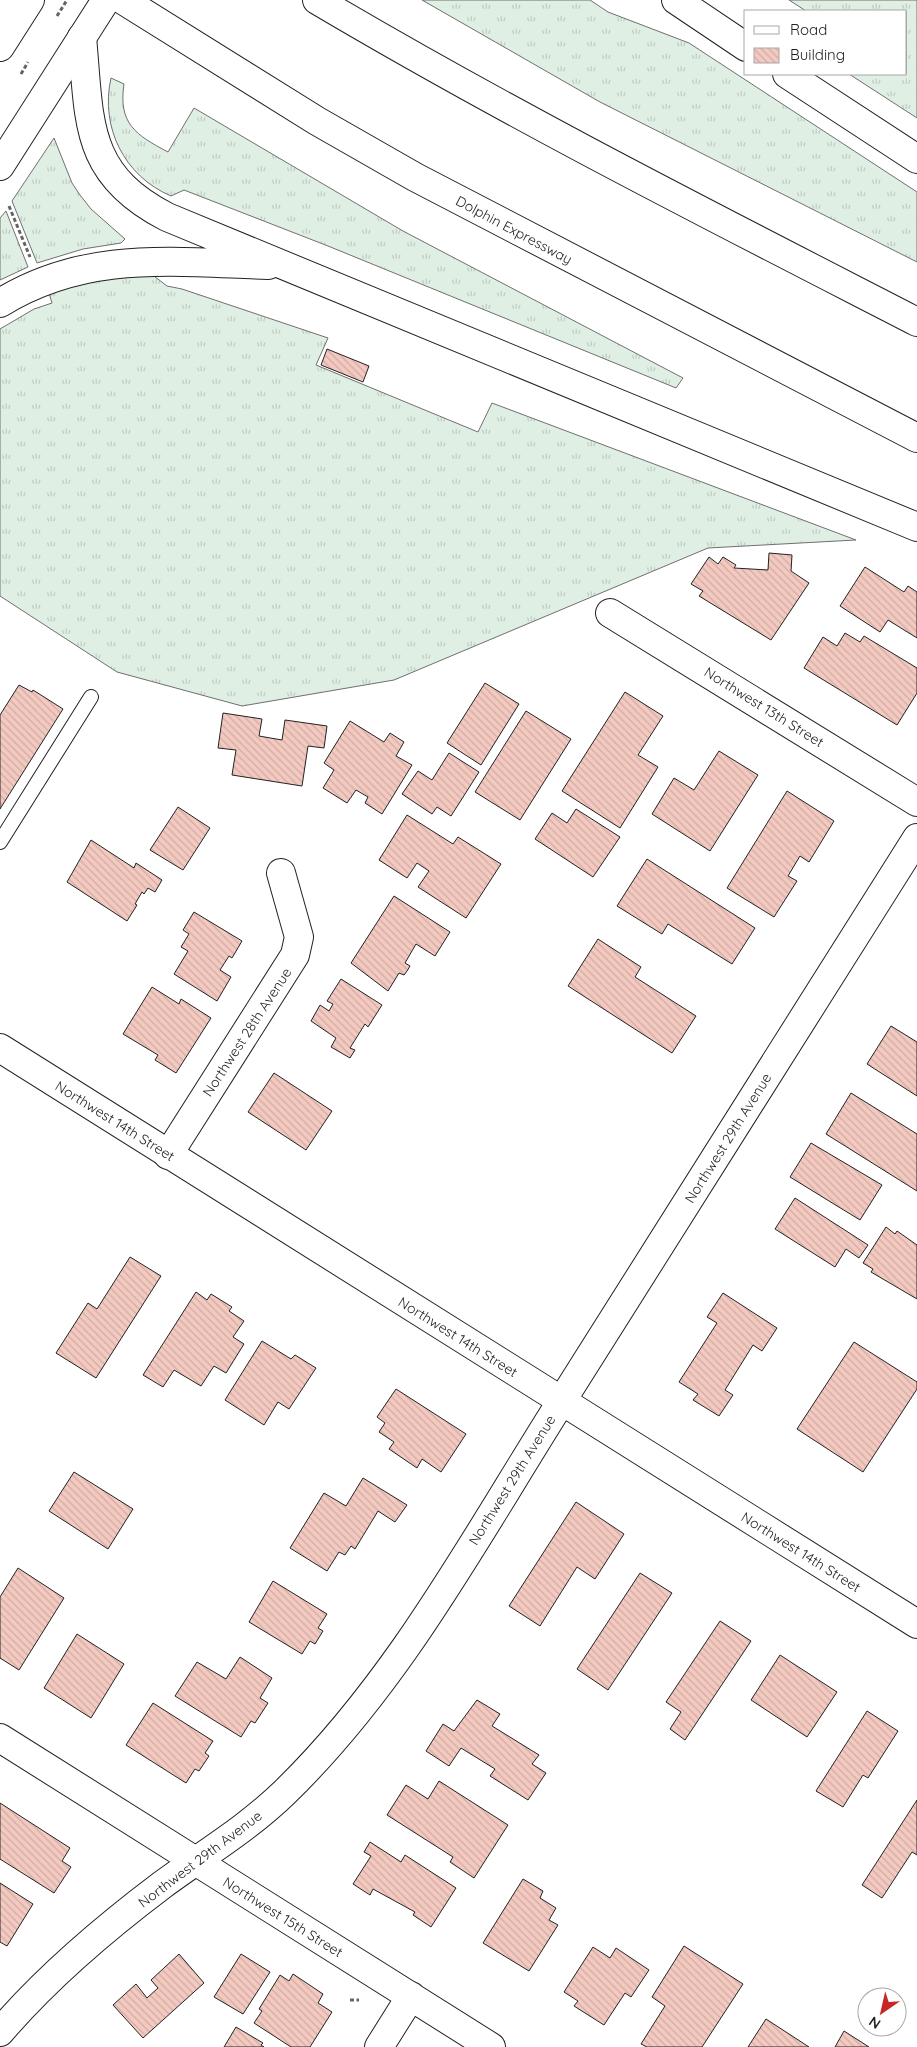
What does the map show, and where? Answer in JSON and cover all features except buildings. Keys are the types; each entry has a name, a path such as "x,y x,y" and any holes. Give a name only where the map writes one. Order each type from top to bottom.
{"main road":[{"path":"0,166 106,0"},
{"name":"Dolphin Expressway","path":"123,0 317,121 415,177 917,438"},
{"path":"317,0 438,71 606,162 917,322"},
{"path":"676,0 744,46"},
{"path":"0,12 29,1"},
{"path":"0,47 29,1"},
{"path":"82,37 90,122 97,146 108,168 123,188 141,203 167,217 917,527"},
{"path":"789,75 917,159"},
{"path":"0,303 40,283 100,265 136,261 287,265"},
{"name":"Northwest 13th Street","path":"610,613 917,802"},
{"name":"Northwest 29th Avenue","path":"0,2032 49,1980 73,1958 155,1891 225,1842 268,1808 348,1724 385,1676 426,1618 917,838"},
{"name":"Northwest 28th Avenue","path":"168,1155 286,974 296,955 299,937 281,873"},
{"name":"Northwest 14th Street","path":"1,1051 917,1624"},
{"name":"Northwest 15th Street","path":"0,1738 491,2047"},
{"path":"379,2047 411,1996"}],"lane":[{"path":"0,842 91,697"}],"path":[{"path":"9,206 33,265"}],"green space":[{"path":"422,0 590,0 608,12 689,43 917,192 917,262 600,102"},
{"path":"789,0 917,0 917,118 851,75 907,75 907,10 804,10"},
{"path":"111,78 124,84 124,109 132,127 138,134 168,152 194,108 403,231 683,378 676,388 328,246 184,190 171,196 154,187 140,176 128,163 119,148 109,114 108,96"},
{"path":"54,138 72,183 80,195 91,209 125,239 121,243 83,249 37,263 12,201"},
{"path":"6,211 28,267 0,280 0,218"},
{"path":"150,273 167,286 182,289 328,338 316,365 478,432 492,403 856,540 708,548 394,680 242,706 117,672 0,596 0,329 34,309 52,303 49,293 93,280"}]}
